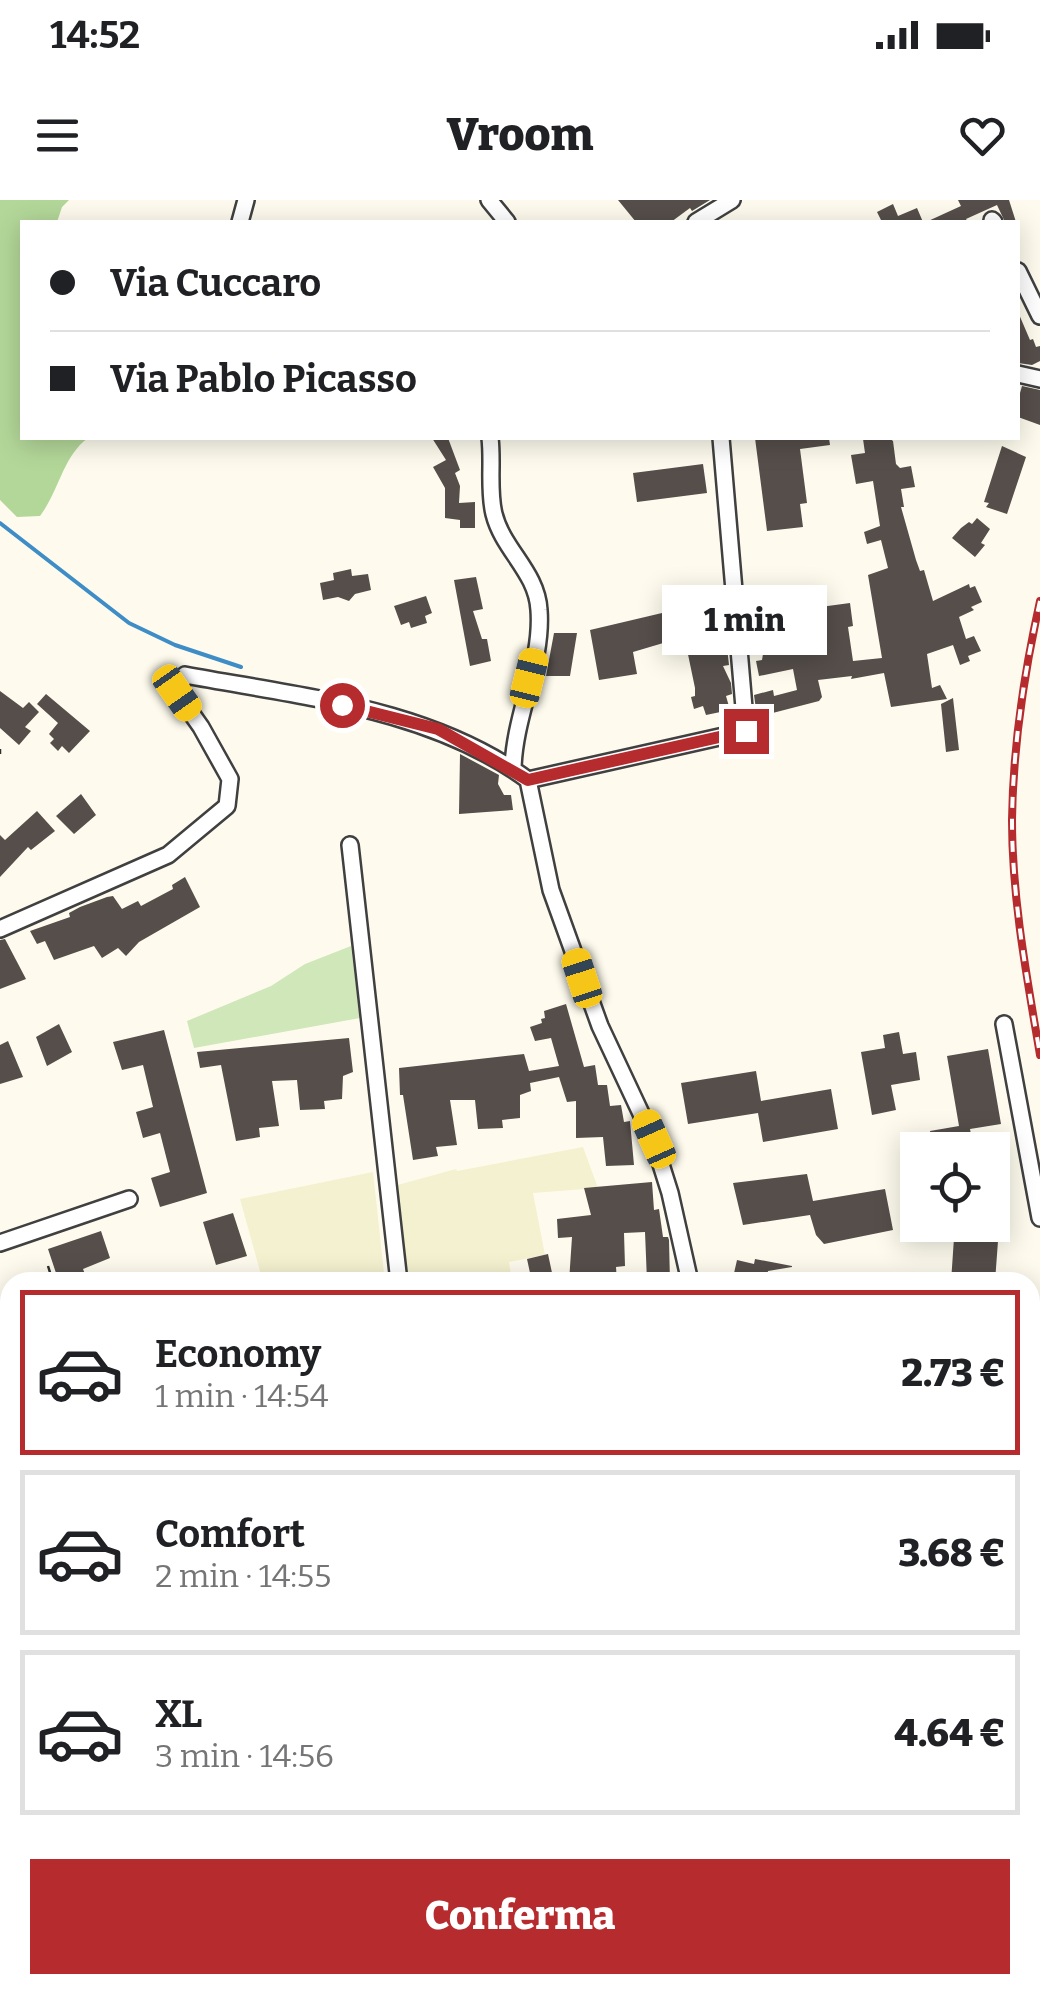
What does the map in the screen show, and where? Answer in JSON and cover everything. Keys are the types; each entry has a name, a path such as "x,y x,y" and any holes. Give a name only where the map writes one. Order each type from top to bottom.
{"street":[{"path":"489,200 505,220"},
{"path":"699,220 732,200"},
{"path":"1020,274 1040,316"},
{"path":"490,440 494,515 534,584 540,613 513,769"},
{"path":"528,780 746,731 721,440"},
{"path":"0,929 168,855 226,806 230,779 177,693 185,675 438,729 528,780 551,890 607,1043 654,1139 688,1272"},
{"path":"350,845 399,1272"},
{"path":"1004,1024 1040,1218"},
{"path":"0,1243 129,1199"}],"path":[{"path":"48,1266 50,1272"}],"shaded area":[{"path":"583,1147 598,1188 533,1193 545,1255 509,1262 510,1272 404,1272 394,1186"},
{"path":"373,1172 384,1272 260,1272 240,1199"}],"green space":[{"path":"0,200 69,200 58,220 20,220 20,440 86,440 67,463 40,516 17,517 0,500"},
{"path":"351,946 360,1018 194,1048 187,1021 271,986 305,964"}],"building":[{"path":"618,200 710,200 674,220 634,220"},
{"path":"958,200 1009,200 1015,220 1004,220 997,205 967,220 930,220 961,206"},
{"path":"893,204 898,216 917,208 922,220 881,220 877,212"},
{"path":"1020,317 1030,340 1040,346 1040,361 1032,365 1020,363"},
{"path":"1022,386 1040,390 1040,425 1020,418"},
{"path":"433,440 449,440 460,470 455,473 460,486 459,503 475,502 475,528 460,528 460,520 445,518 445,488 433,467 446,460"},
{"path":"755,440 829,440 830,445 800,449 807,503 800,504 803,527 767,531"},
{"path":"863,440 892,440 896,464 900,468 911,466 915,487 901,489 901,507 920,571 924,570 933,601 969,584 970,588 975,586 982,602 959,617 966,639 974,636 981,651 968,656 970,661 960,665 953,645 927,654 932,688 940,685 947,699 891,707 884,673 851,679 852,676 818,680 822,697 819,701 757,717 754,695 773,690 774,696 797,690 793,669 759,676 756,661 762,660 763,654 756,620 783,612 850,603 853,626 848,627 853,661 882,658 868,575 888,568 881,540 867,544 864,532 880,526 873,481 856,484 851,455 865,453"},
{"path":"1002,446 1026,457 1007,514 986,507 989,503 984,502"},
{"path":"703,464 707,493 637,502 633,473"},
{"path":"977,518 990,529 981,543 985,545 975,557 952,538"},
{"path":"351,569 352,576 368,574 371,590 355,594 349,601 338,597 323,600 320,583 334,580 333,573"},
{"path":"476,577 483,609 473,611 482,639 487,639 491,661 470,666 454,580"},
{"path":"426,596 432,613 425,616 427,623 411,628 409,622 401,625 394,606"},
{"path":"662,613 670,641 633,652 637,674 599,680 590,630"},
{"path":"725,630 729,665 723,666 731,683 732,694 726,696 730,710 706,715 703,706 694,709 691,697 695,696 695,688 685,640"},
{"path":"554,633 577,633 570,676 546,676"},
{"path":"0,691 23,708 29,702 39,712 25,727 31,731 19,745 0,728"},
{"path":"46,694 90,731 69,753 62,746 58,751 50,743 54,739 49,734 58,723 37,704"},
{"path":"953,698 959,750 946,752 941,704"},
{"path":"460,754 499,775 498,784 504,795 511,795 513,810 459,814"},
{"path":"81,794 96,815 74,834 56,816"},
{"path":"37,811 55,831 31,850 28,847 0,877 0,835 5,840"},
{"path":"185,877 200,907 139,942 126,956 118,948 102,958 94,946 54,960 45,941 37,944 30,931 70,917 69,913 80,907 107,897 113,896 122,909 138,901 141,906 173,889 172,885"},
{"path":"5,939 26,979 0,989 0,940"},
{"path":"566,1004 584,1067 595,1065 598,1085 607,1085 610,1106 621,1105 624,1122 630,1121 634,1165 606,1166 603,1137 576,1138 576,1101 567,1102 559,1077 530,1083 531,1091 520,1095 520,1118 502,1120 503,1128 478,1129 475,1100 450,1100 457,1145 436,1147 438,1156 413,1160 400,1095 399,1068 524,1054 529,1071 559,1066 551,1038 535,1041 530,1027 542,1023 544,1011"},
{"path":"59,1024 72,1052 47,1066 36,1037"},
{"path":"164,1030 207,1193 160,1207 151,1178 170,1172 160,1133 143,1138 136,1112 153,1107 143,1065 122,1070 113,1042"},
{"path":"899,1032 903,1054 916,1052 920,1080 891,1085 896,1110 872,1115 861,1052 885,1048 883,1035"},
{"path":"349,1038 353,1072 343,1076 342,1099 324,1101 325,1109 300,1110 297,1080 272,1081 279,1126 259,1128 260,1137 236,1141 221,1065 200,1068 197,1052"},
{"path":"8,1041 23,1077 0,1084 0,1045"},
{"path":"988,1049 1001,1124 970,1129 971,1132 930,1132 959,1126 947,1056"},
{"path":"756,1071 761,1101 831,1089 838,1129 763,1142 758,1113 688,1124 681,1083"},
{"path":"807,1174 813,1201 885,1189 893,1230 824,1244 816,1235 810,1215 743,1225 733,1183"},
{"path":"652,1182 654,1210 659,1209 663,1237 669,1240 670,1272 647,1272 645,1232 624,1233 625,1266 616,1267 616,1272 570,1272 572,1237 558,1238 557,1219 591,1215 584,1188"},
{"path":"233,1213 247,1256 216,1265 203,1222"},
{"path":"101,1231 110,1258 83,1269 84,1272 56,1272 48,1249"},
{"path":"954,1242 998,1242 996,1272 952,1272"},
{"path":"548,1254 552,1272 530,1272 527,1259"},
{"path":"755,1259 792,1267 734,1272 737,1260 754,1264"}],"waterway":[{"path":"0,523 129,623 175,645 241,667"}],"railway":[{"path":"1040,601 1020,710 1012,820 1017,909 1040,1055"}],"route":[{"path":"342,705 438,729 528,780 746,731"}]}
